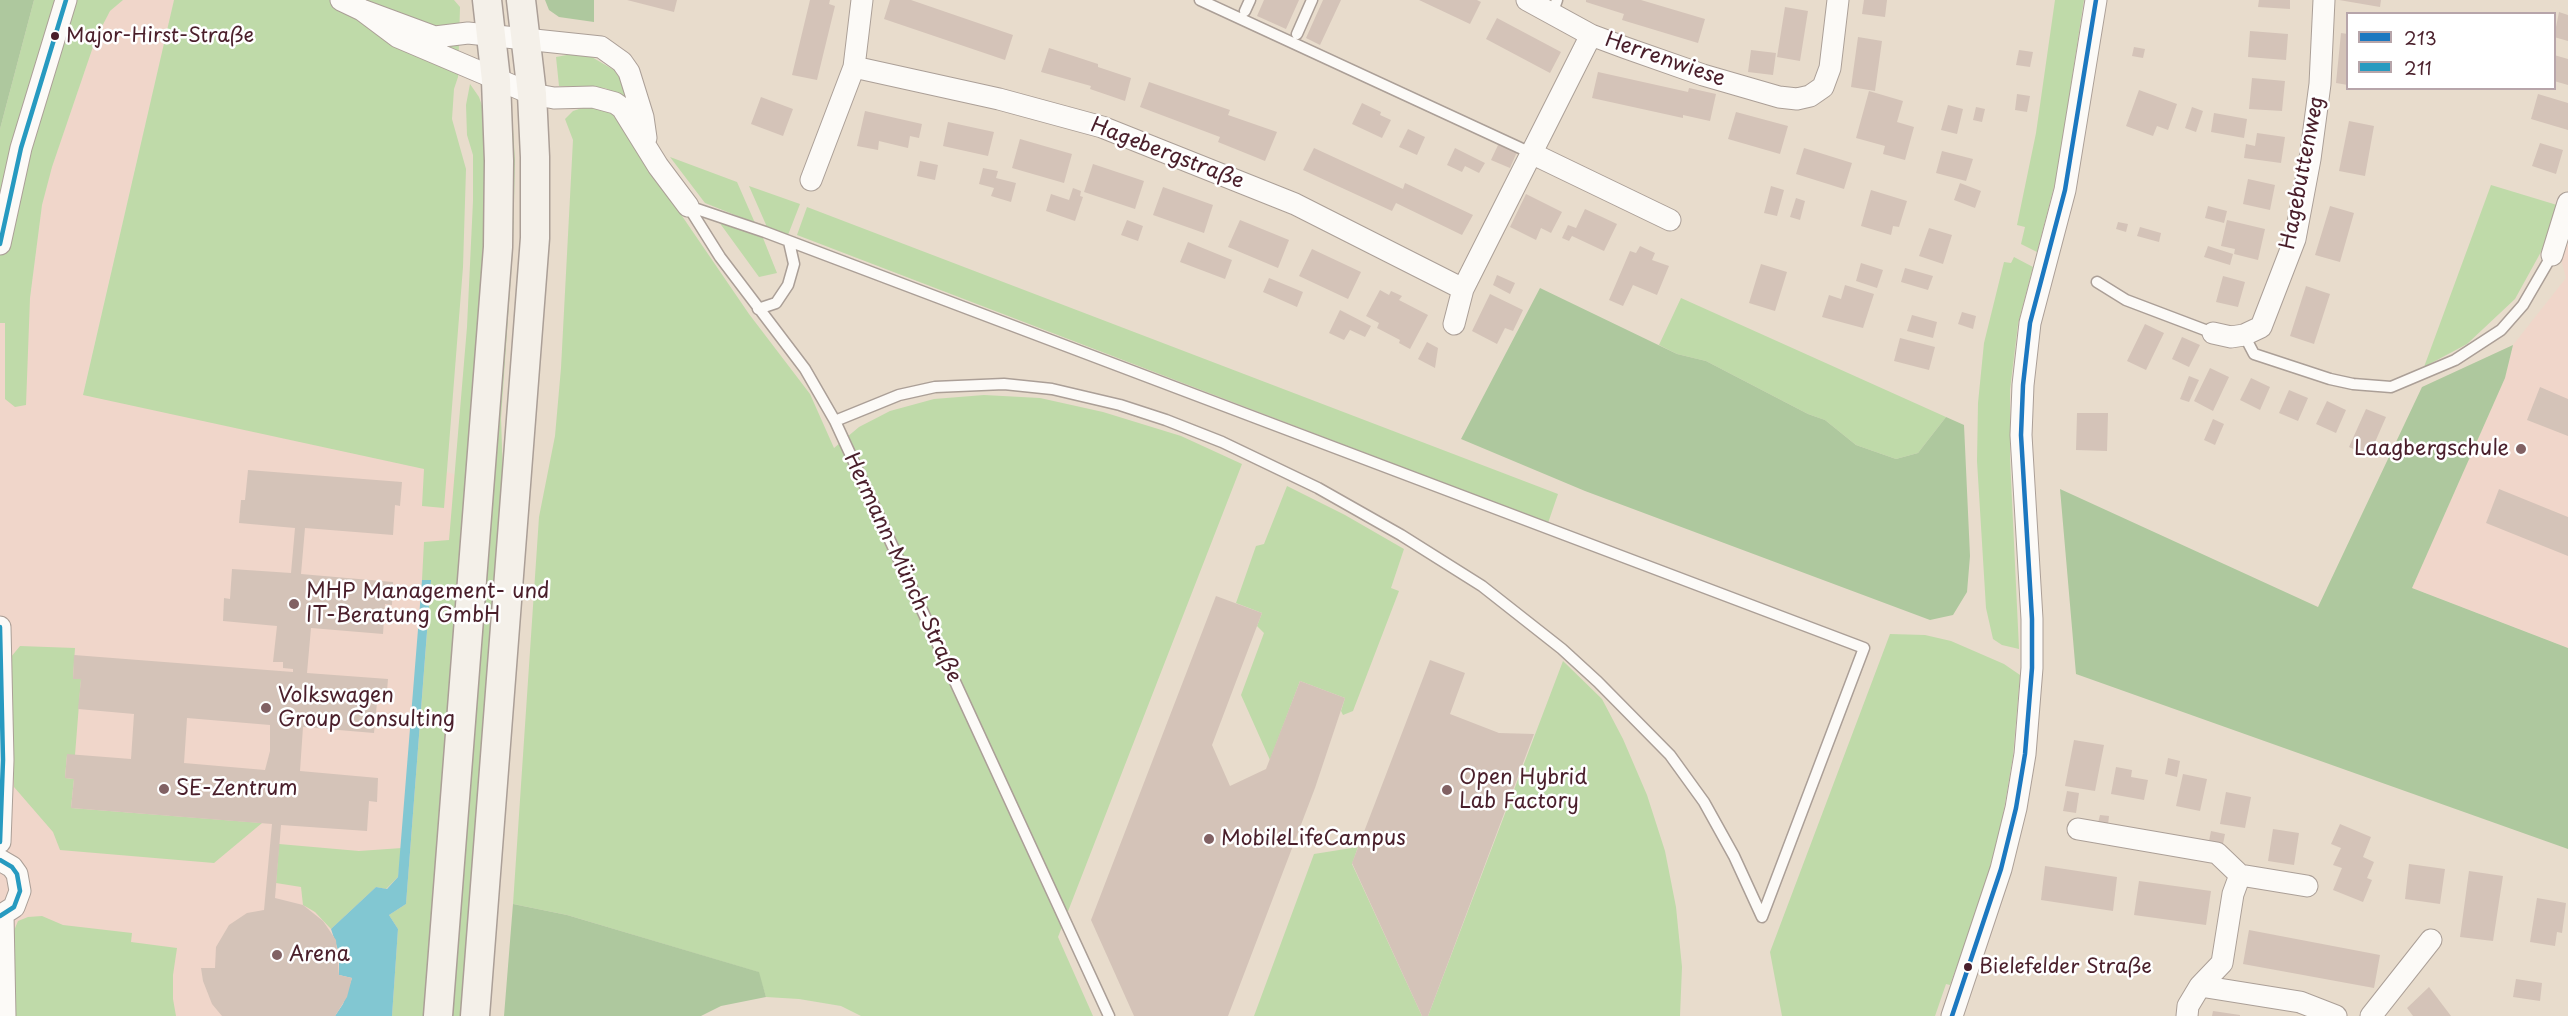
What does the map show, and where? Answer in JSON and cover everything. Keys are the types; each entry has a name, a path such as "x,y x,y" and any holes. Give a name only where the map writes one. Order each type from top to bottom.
{"main road":[{"path":"438,1016 497,259 499,161 496,80 487,0"},
{"path":"475,1016 535,237 532,94 521,0"}],"street":[{"path":"0,244 21,148 66,0"},
{"path":"341,0 435,37 468,33 491,36"},
{"path":"811,180 854,67 862,0"},
{"name":"Herrenwiese","path":"1527,0 1555,7 1591,35 1703,75 1779,97 1797,99 1810,96 1823,87 1830,68 1838,0"},
{"path":"1952,1016 2001,869 2016,808 2025,754 2032,668 2031,597 2020,435 2023,386 2030,323 2065,190 2096,0"},
{"name":"Hagebuttenweg","path":"2244,335 2261,327 2295,239 2310,159 2320,84 2324,0"},
{"path":"362,10 398,37 496,80"},
{"path":"1454,324 1463,289 1591,35"},
{"name":"Hermann-Münch-Straße","path":"491,36 592,44 609,51 630,72 638,94 648,147"},
{"name":"Hagebergstraße","path":"854,67 999,99 1102,127 1295,204 1463,289"},
{"name":"Hermann-Münch-Straße","path":"496,80 532,94 554,98 593,97 615,103 622,108 658,166 688,206"},
{"path":"1531,153 1670,220"},
{"path":"2552,255 2568,203"},
{"path":"2213,333 2231,337 2244,335"},
{"path":"0,627 3,760 0,842"},
{"path":"2078,829 2217,853 2240,875 2307,886"},
{"path":"0,860 12,867 17,874 20,891 14,907 1,916 5,1016"},
{"path":"2187,1016 2188,1006 2200,986 2222,963 2233,894 2240,875"},
{"path":"2371,1016 2431,940"},
{"path":"2200,986 2300,1002 2336,1016"}],"lane":[{"path":"1200,0 1531,153"},
{"path":"1245,11 1250,0"},
{"path":"1297,34 1312,0"},
{"path":"688,206 789,242 1864,648 1762,917 1734,856 1698,793 1670,755 1598,682 1562,649 1482,586 1401,535 1318,488 1222,442 1166,420 1120,405 1052,389 1004,384 935,387 899,395 835,421"},
{"name":"Hermann-Münch-Straße","path":"688,206 720,257 805,369 835,421 1109,1016"},
{"path":"758,309 776,303 788,285 794,264 789,242"},
{"path":"2244,335 2254,354 2330,379 2353,384 2391,387 2455,360 2501,330 2523,305 2552,255"},
{"path":"2097,282 2126,300 2213,333"}],"shaded area":[{"path":"123,0 174,0 83,394 447,472 470,479 425,1016 0,1016 0,323 5,322 30,298 42,205 52,167 96,38 110,11"},
{"name":"Laagbergschule","path":"2568,243 2568,648 2412,588 2505,378 2513,345 2566,278 2561,259"}],"green space":[{"path":"0,0 34,0 0,129"},
{"path":"34,0 123,0 110,11 96,38 52,167 42,205 30,298 26,405 15,407 5,399 5,323 0,323 0,129"},
{"path":"174,0 454,0 460,7 458,77 454,89 452,119 466,169 463,267 444,508 422,506 424,469 83,395"},
{"path":"545,0 594,0 594,22 559,17 549,10"},
{"path":"2055,0 2084,0 2057,175 2037,252 2021,244 2025,227 2017,225 2036,133"},
{"path":"572,54 590,56 614,70 621,80 628,99 605,88 559,86 556,57"},
{"path":"470,84 479,97 486,117 487,227 425,1016 392,1016 398,929 389,915 406,904 431,581 422,580 424,542 449,540 467,327 473,201 473,155 467,135 466,105"},
{"path":"507,97 511,97 515,160 513,246 501,418 504,505 463,1016 449,1016"},
{"path":"585,107 600,107 613,115 749,314 810,394 834,448 859,427 890,411 934,399 984,395 1040,398 1103,412 1181,436 1242,464 1058,937 1093,1016 861,1016 841,1006 799,999 766,997 758,972 567,915 513,904 539,517 555,436 561,368 573,140 565,119 573,111"},
{"path":"670,157 737,182 755,223 705,203"},
{"path":"2491,185 2557,205 2542,250 2515,299 2467,344 2424,367"},
{"path":"749,186 800,204 788,235 767,227"},
{"path":"807,207 1558,494 1548,523 797,235"},
{"path":"719,222 763,238 777,273 759,277"},
{"path":"2014,257 2033,267 2018,324 2010,390 2010,458 2019,649 2002,645 1993,639 1986,608 1977,461 1978,403 1984,343 2004,262 2011,263"},
{"path":"1540,288 1677,354 1706,361 1808,414 1825,420 1856,445 1896,459 1918,453 1946,417 1964,425 1970,556 1967,592 1953,615 1930,620 1585,491 1461,439"},
{"path":"1681,298 1946,417 1918,453 1896,459 1856,445 1825,420 1808,414 1706,361 1677,354 1659,345"},
{"path":"2513,345 2505,378 2412,588 2568,648 2568,849 2076,674 2060,489 2318,607 2422,387"},
{"path":"1287,486 1345,515 1404,549 1391,588 1399,591 1353,711 1343,715 1341,711 1345,698 1300,681 1270,760 1241,695 1264,633 1257,626 1262,613 1236,603 1256,546 1264,544"},
{"path":"1890,634 1925,635 1951,641 2004,664 2020,675 2013,756 2001,827 1981,900 1950,985 1946,984 1935,1016 1782,1016 1770,952"},
{"path":"20,646 75,648 73,678 81,679 75,755 67,755 65,778 74,779 71,808 262,823 214,863 60,850 53,832 14,787 11,657"},
{"path":"1563,661 1602,699 1623,739 1647,795 1665,851 1676,907 1682,967 1680,1016 1428,1016"},
{"path":"279,844 359,851 402,848 398,877 386,889 376,887 331,929 315,912 303,905 301,887 276,883"},
{"path":"1358,847 1352,864 1422,1016 1254,1016 1314,854"},
{"path":"513,904 567,915 759,972 766,997 721,1006 701,1016 504,1016"},
{"path":"42,916 63,925 132,933 131,942 177,948 173,975 176,1016 15,1016 13,933 18,921 28,917"}],"water":[{"path":"422,580 431,580 406,904 389,915 398,929 392,1016 335,1016 343,1004 352,978 339,975 339,953 331,929 376,887 387,889 398,877"}],"building":[{"path":"627,0 677,0 674,12"},
{"path":"810,0 830,0 829,4 835,6 817,80 792,75"},
{"path":"890,0 911,0 1013,35 1005,60 884,19"},
{"path":"1264,0 1299,0 1286,29 1257,16"},
{"path":"1323,0 1341,0 1320,45 1306,38"},
{"path":"1419,0 1477,0 1481,2 1470,24"},
{"path":"1586,0 1641,0 1705,19 1698,43 1622,20 1624,14 1586,2"},
{"path":"1864,0 1887,0 1885,17 1862,14"},
{"path":"2259,0 2290,0 2290,9 2258,7"},
{"path":"2339,0 2381,0 2380,7"},
{"path":"1785,7 1808,11 1800,61 1777,57"},
{"path":"2559,12 2568,15 2568,41 2556,38"},
{"path":"1497,18 1561,52 1550,73 1486,39"},
{"path":"2250,31 2288,34 2286,60 2248,57"},
{"path":"2341,33 2346,34 2346,85 2336,83"},
{"path":"1858,37 1882,41 1875,91 1851,87"},
{"path":"2134,47 2145,49 2143,58 2132,56"},
{"path":"1049,48 1098,64 1098,67 1131,78 1125,101 1090,89 1091,86 1041,72"},
{"path":"1751,50 1776,53 1773,75 1748,72"},
{"path":"2019,50 2033,52 2030,67 2016,65"},
{"path":"2556,56 2568,59 2568,85 2556,82"},
{"path":"1598,72 1688,92 1689,88 1716,94 1710,121 1683,115 1683,118 1592,98"},
{"path":"2252,78 2285,81 2282,111 2249,109"},
{"path":"1149,82 1230,110 1228,115 1277,132 1265,161 1218,142 1220,137 1140,107"},
{"path":"2139,90 2177,104 2168,130 2157,126 2153,136 2126,126"},
{"path":"1869,91 1903,101 1897,122 1914,127 1905,160 1883,154 1885,146 1856,138"},
{"path":"2017,94 2030,96 2027,112 2015,110"},
{"path":"2538,94 2568,103 2568,130 2531,119"},
{"path":"761,97 793,109 783,136 751,124"},
{"path":"1362,103 1381,112 1380,115 1391,120 1382,138 1352,124"},
{"path":"1948,105 1963,109 1957,134 1941,130"},
{"path":"1976,107 1985,109 1982,122 1973,120"},
{"path":"2192,107 2203,111 2196,132 2185,128"},
{"path":"865,111 922,124 919,138 910,136 908,148 879,141 878,150 857,146"},
{"path":"1736,112 1788,126 1780,154 1728,139"},
{"path":"2214,113 2247,119 2244,138 2211,132"},
{"path":"2349,121 2374,126 2365,176 2339,171"},
{"path":"948,122 994,132 988,156 943,146"},
{"path":"1408,129 1425,137 1417,155 1399,147"},
{"path":"2257,133 2285,137 2281,163 2244,158 2246,144 2255,146"},
{"path":"1020,139 1072,154 1064,183 1012,168"},
{"path":"1499,143 1517,152 1510,168 1491,160"},
{"path":"2540,143 2563,150 2556,174 2532,166"},
{"path":"1314,148 1403,189 1405,183 1473,215 1462,235 1396,203 1392,211 1303,170"},
{"path":"1455,148 1485,163 1479,173 1465,166 1462,172 1447,165"},
{"path":"1804,148 1852,163 1844,189 1796,174"},
{"path":"1942,151 1973,159 1966,181 1936,173"},
{"path":"920,161 938,165 935,180 917,176"},
{"path":"1093,164 1144,181 1135,209 1084,192"},
{"path":"983,168 998,171 996,178 1016,183 1011,202 991,196 994,188 979,184"},
{"path":"2248,179 2275,185 2270,210 2243,204"},
{"path":"1960,183 1981,191 1975,208 1954,200"},
{"path":"1771,186 1784,190 1777,216 1764,213"},
{"path":"1163,187 1213,205 1204,233 1153,215"},
{"path":"1073,188 1081,191 1080,196 1083,197 1075,221 1046,211 1051,194 1069,200"},
{"path":"1871,190 1907,201 1899,227 1893,226 1891,235 1861,226"},
{"path":"1526,194 1562,212 1551,233 1541,228 1536,240 1510,227"},
{"path":"1796,198 1805,201 1800,220 1790,217"},
{"path":"2208,206 2227,211 2224,223 2205,218"},
{"path":"2330,206 2354,213 2340,262 2315,255"},
{"path":"1585,209 1617,224 1604,251 1572,236 1569,241 1562,238 1568,225 1576,228"},
{"path":"1127,220 1143,226 1138,241 1121,235"},
{"path":"1240,220 1289,240 1278,268 1228,247"},
{"path":"2227,220 2265,229 2258,260 2234,254 2235,249 2221,246"},
{"path":"2118,222 2128,224 2126,232 2116,229"},
{"path":"2140,227 2161,233 2159,242 2137,236"},
{"path":"1929,228 1952,235 1943,264 1919,256"},
{"path":"1188,242 1232,260 1225,279 1180,262"},
{"path":"1640,246 1655,253 1652,260 1669,266 1657,295 1633,285 1623,306 1609,300 1630,251 1636,253"},
{"path":"2208,246 2233,254 2230,265 2204,257"},
{"path":"1312,249 1361,272 1348,299 1299,276"},
{"path":"1861,263 1883,270 1877,288 1856,281"},
{"path":"1761,264 1787,272 1775,311 1749,303"},
{"path":"1905,268 1933,276 1928,290 1901,282"},
{"path":"1497,275 1515,283 1510,294 1493,285"},
{"path":"2223,276 2245,282 2238,307 2216,302"},
{"path":"1269,278 1303,292 1297,307 1263,292"},
{"path":"1845,285 1874,294 1863,328 1822,317 1829,295 1841,299"},
{"path":"2306,286 2330,294 2314,344 2290,336"},
{"path":"1380,290 1389,295 1391,291 1402,296 1399,300 1428,315 1410,349 1399,343 1400,340 1377,328 1379,323 1366,316"},
{"path":"1490,294 1523,310 1513,331 1505,328 1497,344 1472,331"},
{"path":"1340,310 1371,326 1365,337 1350,330 1344,340 1329,333"},
{"path":"1962,312 1976,316 1973,329 1958,324"},
{"path":"1912,315 1937,322 1933,338 1907,331"},
{"path":"2145,324 2164,333 2146,370 2127,361"},
{"path":"2182,337 2200,345 2189,367 2172,359"},
{"path":"1900,338 1935,347 1929,370 1894,361"},
{"path":"1427,342 1438,348 1435,368 1418,359"},
{"path":"2210,368 2229,377 2213,411 2194,401"},
{"path":"2189,376 2199,380 2189,402 2180,399"},
{"path":"2251,378 2270,387 2260,410 2240,400"},
{"path":"2540,387 2568,399 2568,436 2527,420"},
{"path":"2289,390 2308,398 2298,421 2279,413"},
{"path":"2327,401 2346,410 2336,433 2316,424"},
{"path":"2366,409 2386,417 2369,456 2349,447"},
{"path":"2077,413 2108,413 2107,451 2076,450"},
{"path":"2213,419 2224,424 2215,445 2204,440"},
{"path":"248,470 402,482 400,506 395,505 393,535 305,528 301,574 393,582 392,605 385,604 383,634 311,628 307,673 388,679 386,703 377,703 374,733 303,727 300,771 378,778 377,802 369,801 367,831 281,825 275,898 303,905 323,921 336,940 339,975 352,978 347,997 335,1016 222,1016 212,1004 203,981 201,968 215,968 216,947 229,925 247,913 264,910 272,824 71,808 74,779 65,778 67,754 131,759 134,714 78,709 81,679 73,679 74,655 293,672 293,669 283,668 283,662 273,662 277,626 223,621 224,598 230,599 232,569 291,573 295,528 239,523 241,500 245,500","holes":["187,718 270,725 270,751 265,770 184,763"]},
{"path":"2499,489 2568,517 2568,556 2486,523"},
{"name":"MobileLifeCampus","path":"1216,596 1262,613 1212,745 1230,786 1266,769 1300,681 1345,698 1315,788 1228,1016 1134,1016 1091,920"},
{"name":"Open Hybrid Lab Factory","path":"1430,660 1465,673 1450,714 1499,733 1534,734 1428,1016 1422,1016 1352,863"},
{"path":"2074,740 2104,745 2095,791 2065,786"},
{"path":"2168,758 2180,761 2177,777 2165,774"},
{"path":"2116,767 2132,770 2131,777 2148,780 2144,800 2111,794"},
{"path":"2183,774 2207,779 2200,811 2176,806"},
{"path":"2067,791 2079,793 2076,813 2063,811"},
{"path":"2226,792 2251,797 2245,828 2220,824"},
{"path":"2100,815 2109,816 2108,825 2098,823"},
{"path":"2340,824 2371,837 2363,857 2374,862 2367,878 2372,880 2363,902 2333,890 2342,868 2333,865 2341,848 2331,844"},
{"path":"2273,829 2299,833 2294,865 2268,861"},
{"path":"2211,831 2225,834 2222,849 2208,846"},
{"path":"2409,864 2445,869 2440,904 2405,899"},
{"path":"2045,866 2117,877 2113,911 2041,900"},
{"path":"2469,871 2503,876 2493,941 2460,937"},
{"path":"2139,881 2211,891 2206,925 2134,915"},
{"path":"2537,898 2566,903 2562,933 2557,932 2555,946 2530,942"},
{"path":"2249,930 2380,955 2374,988 2243,964"},
{"path":"2516,979 2542,983 2540,1001 2513,997"},
{"path":"2429,987 2451,1016 2413,1016 2407,1008"},
{"path":"2213,1011 2240,1015 2240,1016 2212,1016"}],"transit line":[{"name":"211","path":"0,244 21,148 66,0"},
{"name":"213","path":"1952,1016 2001,869 2016,808 2025,754 2032,668 2032,619 2021,435 2023,385 2030,323 2065,190 2096,0"},
{"name":"211","path":"0,627 3,760 0,842"},
{"name":"211","path":"0,860 12,867 17,874 20,891 14,907 0,916"}],"place":[{"name":"Major-Hirst-Straße","path":"55,36"},
{"name":"Laagbergschule","path":"2521,449"},
{"name":"MHP Management- und IT-Beratung GmbH","path":"294,604"},
{"name":"Volkswagen Group Consulting","path":"266,708"},
{"name":"SE-Zentrum","path":"164,789"},
{"name":"Open Hybrid Lab Factory","path":"1447,790"},
{"name":"MobileLifeCampus","path":"1209,839"},
{"name":"Arena","path":"277,955"},
{"name":"Bielefelder Straße","path":"1968,967"}]}
